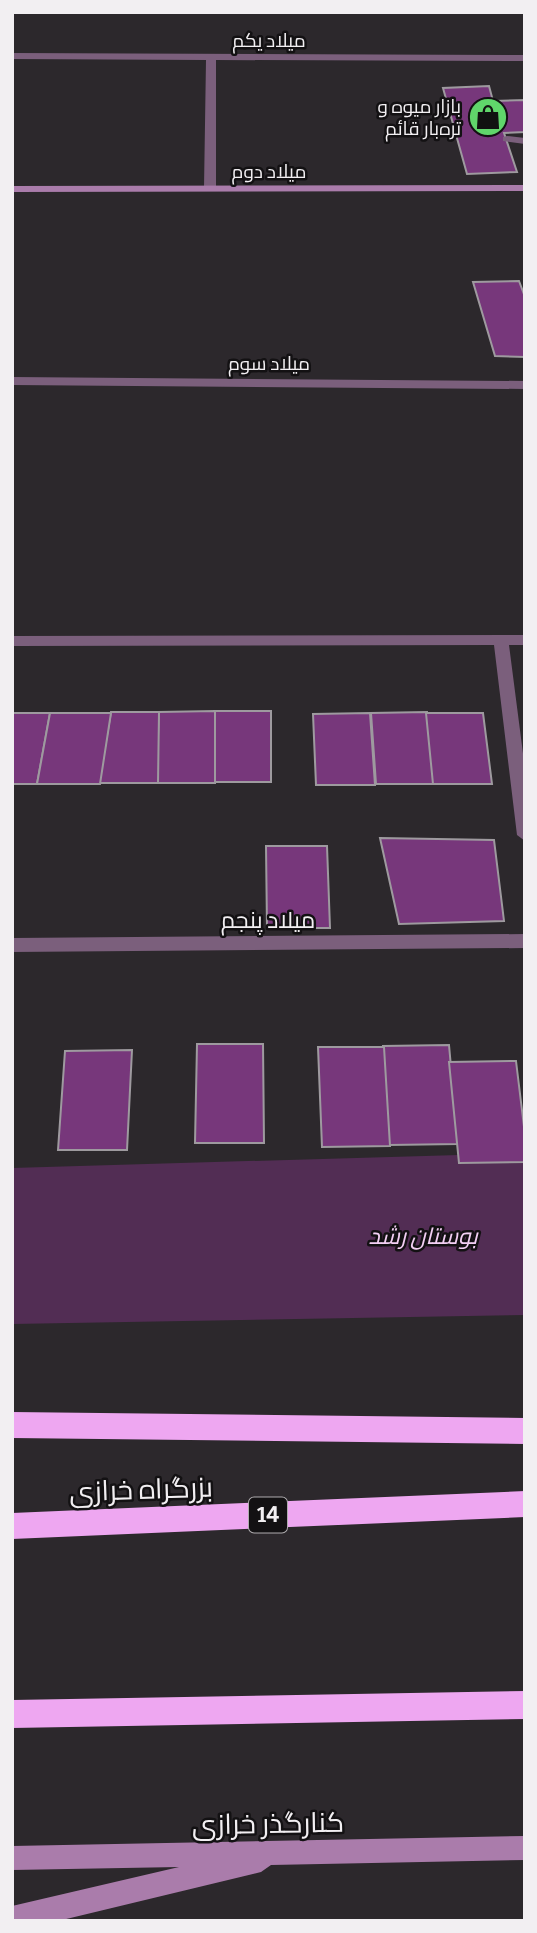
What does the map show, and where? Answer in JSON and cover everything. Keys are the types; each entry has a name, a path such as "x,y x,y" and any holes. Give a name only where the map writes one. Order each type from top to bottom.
{"highway":[{"path":"12,1425 525,1431"},
{"name":"بزرگراه خرازی","path":"12,1526 525,1504"},
{"path":"12,1714 525,1705"}],"street":[{"name":"میلاد یکم","path":"12,56 525,58"},
{"path":"210,188 211,57"},
{"path":"507,139 525,141"},
{"name":"میلاد دوم","path":"12,189 525,188"},
{"name":"میلاد سوم","path":"12,381 525,385"},
{"path":"12,641 525,640"},
{"path":"501,641 525,835"},
{"name":"میلاد پنجم","path":"12,945 525,941"},
{"name":"کنارگذر خرازی","path":"12,1858 525,1847"},
{"path":"12,1919 297,1852"}],"green space":[{"name":"بوستان رشد","path":"525,1153 525,1315 12,1324 12,1168"}],"building":[{"name":"بازار میوه و تره‌بار قائم","path":"489,86 493,101 525,100 525,132 504,133 517,172 467,174 443,88"},
{"path":"519,281 525,297 525,357 495,356 473,282"},
{"path":"214,711 271,711 271,782 213,782"},
{"path":"215,711 215,783 156,783 159,712"},
{"path":"111,712 159,712 158,783 99,783"},
{"path":"427,712 434,784 376,784 371,713"},
{"path":"12,713 50,713 37,784 12,784"},
{"path":"50,713 111,713 100,784 37,784"},
{"path":"370,713 375,785 316,785 313,714"},
{"path":"426,713 483,713 492,784 433,784"},
{"path":"380,838 494,840 504,921 399,924"},
{"path":"266,846 327,846 330,928 267,928"},
{"path":"197,1044 263,1044 264,1143 195,1143"},
{"path":"449,1045 458,1144 389,1145 383,1046"},
{"path":"318,1047 384,1047 390,1146 322,1147"},
{"path":"132,1050 127,1150 58,1150 65,1051"},
{"path":"516,1061 525,1135 525,1162 459,1163 449,1062"}],"place":[{"name":"بازار میوه و تره‌بار قائم","path":"488,117"}]}
